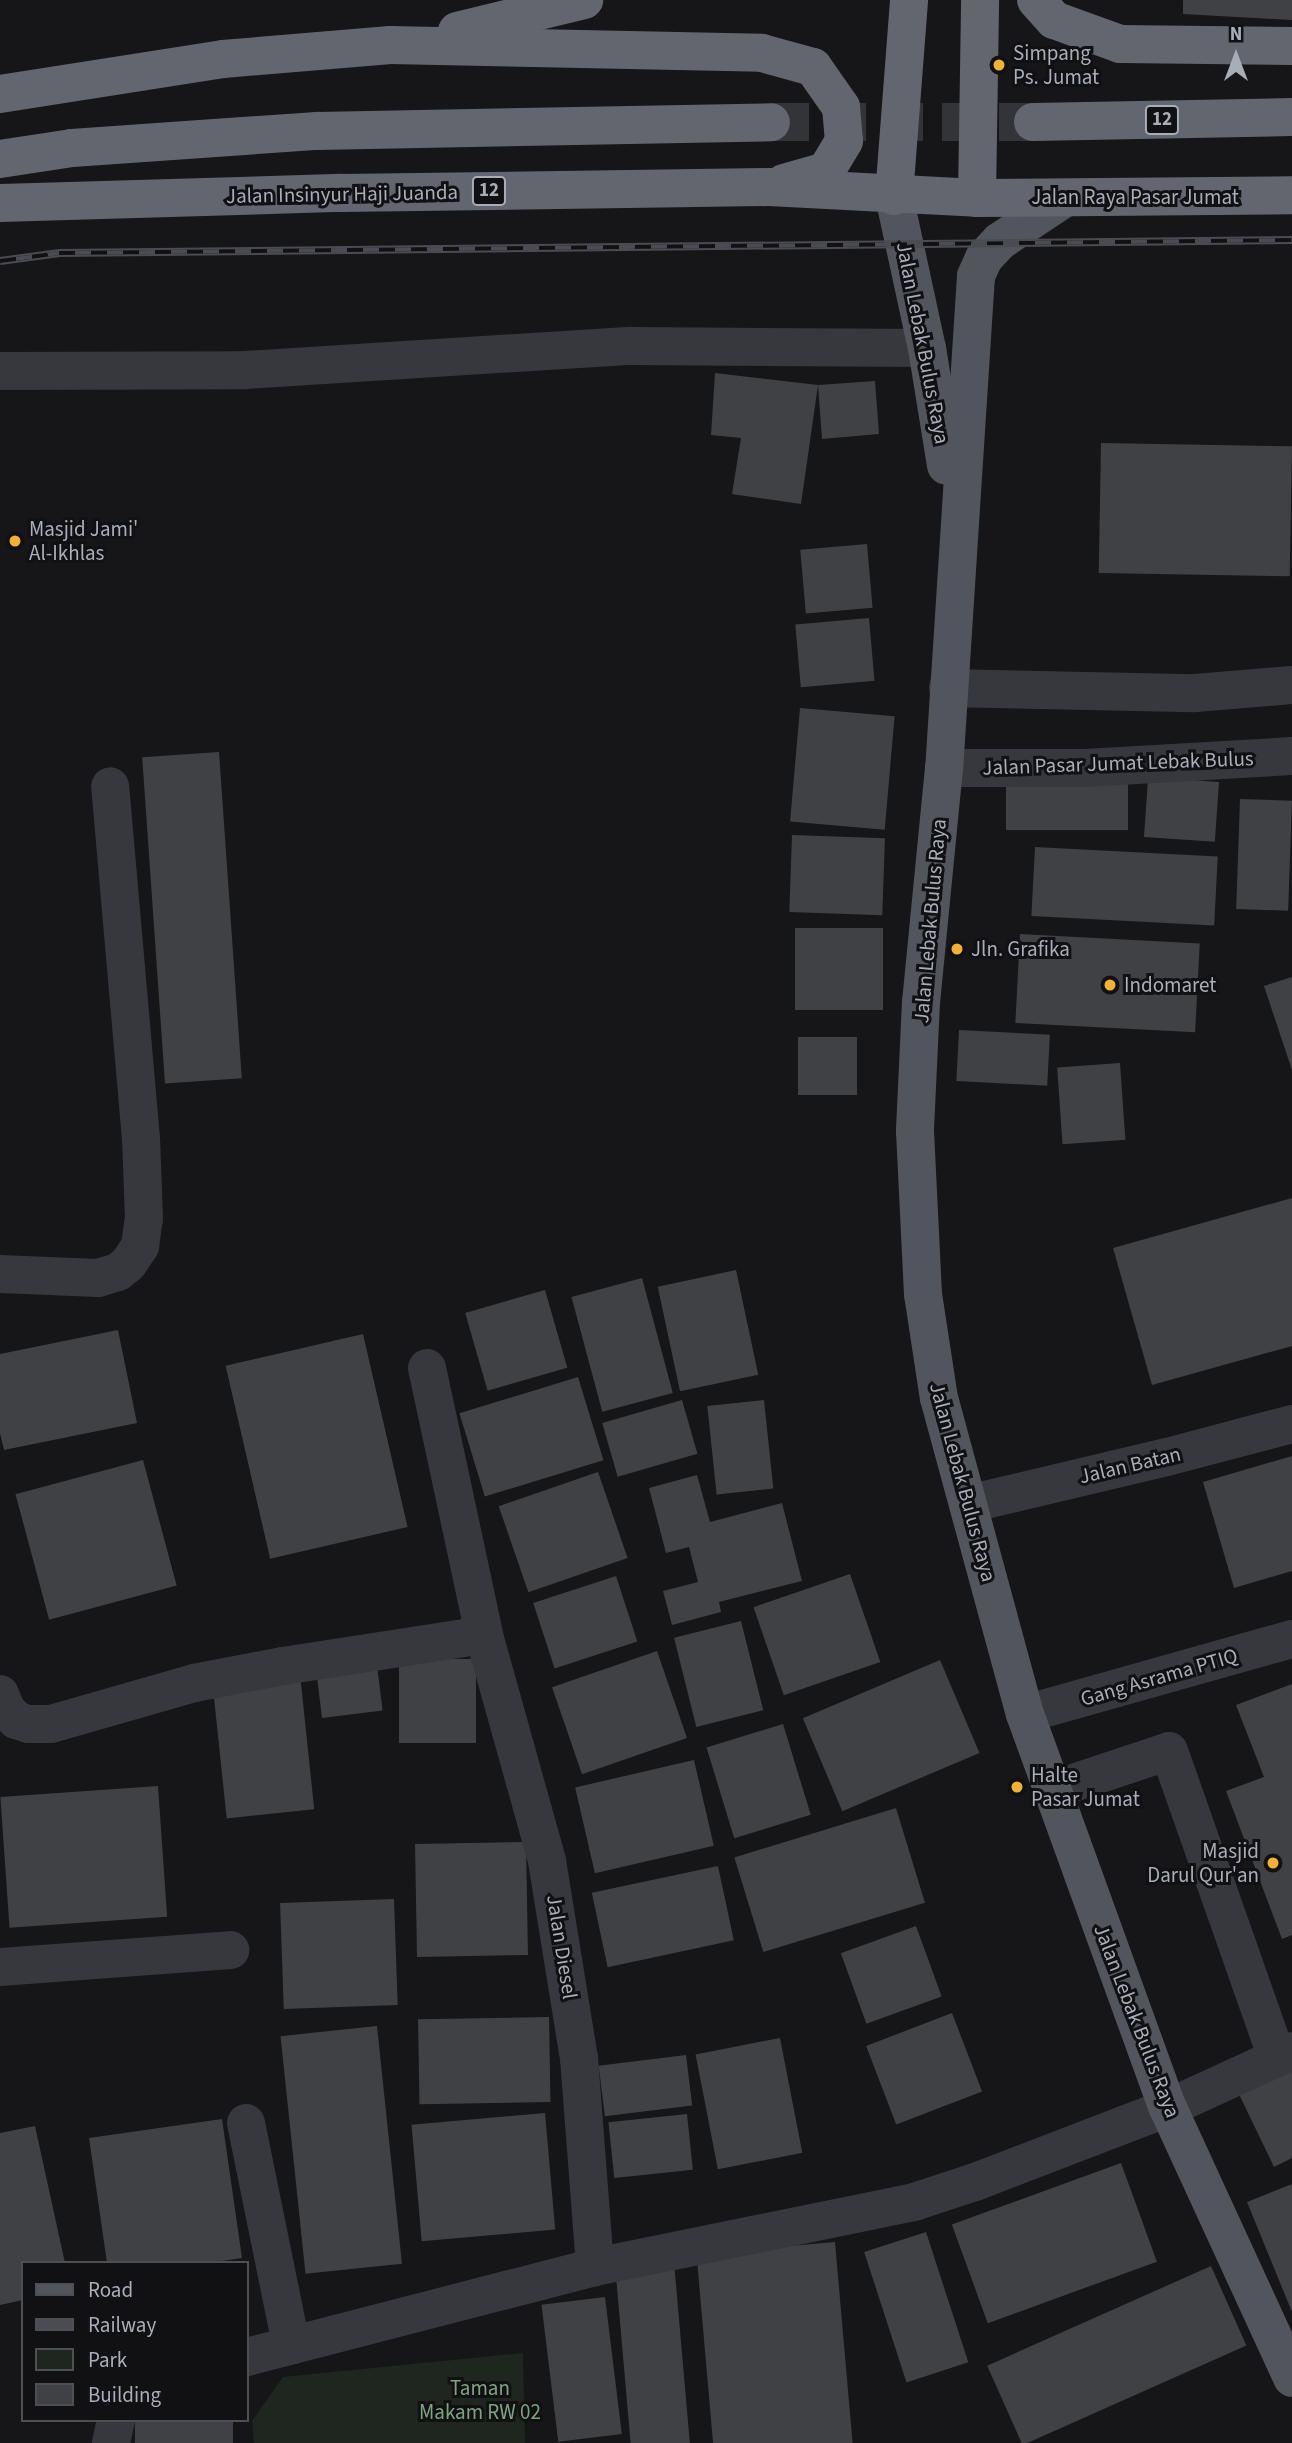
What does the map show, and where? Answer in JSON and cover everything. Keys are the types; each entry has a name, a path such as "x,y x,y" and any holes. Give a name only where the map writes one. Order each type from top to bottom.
{"highway":[{"path":"390,45 498,23 584,0"},
{"path":"894,196 909,0"},
{"path":"977,198 980,0"},
{"path":"1036,0 1054,20 1120,44 1292,46"},
{"path":"0,94 223,59 390,45 762,53 813,66 841,107 844,141 826,171 769,187"},
{"name":"12","path":"1033,122 1292,117"},
{"path":"0,159 72,148 317,131 771,122"},
{"name":"Jalan Insinyur Haji Juanda","path":"0,203 342,193 769,187 894,196 977,198"},
{"name":"Jalan Raya Pasar Jumat","path":"977,198 1292,195"}],"main road":[{"name":"Jalan Lebak Bulus Raya","path":"894,196 927,348 957,533"},
{"name":"Jalan Lebak Bulus Raya","path":"1065,198 1000,241 984,258 975,276 944,768 921,1002 915,1131 918,1243 939,1398 1026,1714 1168,2108 1292,2378"}],"street":[{"path":"0,371 245,370 631,346 927,348"},
{"path":"948,688 1195,692 1292,685"},
{"name":"Jalan Pasar Jumat Lebak Bulus","path":"944,768 1085,768 1292,757"},
{"path":"0,1275 99,1278 118,1272 128,1264 140,1246 144,1219 141,1139 110,786"},
{"name":"Jalan Diesel","path":"427,1368 484,1635 547,1861 566,1961 579,2058 595,2267"},
{"name":"Jalan Batan","path":"968,1504 1167,1457 1292,1423"},
{"path":"0,1694 6,1709 16,1720 28,1724 51,1724 194,1683 283,1666 484,1635"},
{"name":"Gang Asrama PTIQ","path":"1026,1714 1292,1639"},
{"path":"248,2357 595,2267 914,2202 975,2182 1168,2108 1284,2054 1169,1751 1052,1790"},
{"path":"0,1967 230,1950"},
{"path":"246,2123 291,2345"},
{"path":"111,2443 116,2422"}],"green space":[{"name":"Taman Makam RW 02","path":"523,2353 525,2443 254,2443 252,2421 283,2377"}],"building":[{"path":"1183,0 1292,0 1292,20 1183,14"},
{"path":"715,373 818,385 801,504 732,494 741,438 711,435"},
{"path":"875,381 879,434 822,439 818,385"},
{"path":"1101,443 1292,446 1290,576 1099,573"},
{"path":"867,544 873,608 806,614 800,550"},
{"path":"869,618 874,681 801,687 795,624"},
{"path":"800,708 895,716 885,830 790,822"},
{"path":"219,752 242,1078 165,1084 142,757"},
{"path":"1148,777 1219,782 1215,842 1144,837"},
{"path":"1006,781 1128,781 1128,830 1006,830"},
{"path":"1240,799 1292,801 1288,911 1236,909"},
{"path":"792,835 885,838 882,915 789,912"},
{"path":"1035,847 1218,857 1214,925 1031,916"},
{"path":"795,928 883,928 883,1010 795,1010"},
{"path":"1020,934 1200,943 1195,1032 1015,1023"},
{"path":"1292,977 1292,1070 1264,986"},
{"path":"959,1030 1050,1035 1047,1086 956,1081"},
{"path":"798,1037 857,1037 857,1095 798,1095"},
{"path":"1120,1063 1125,1140 1063,1144 1057,1067"},
{"path":"1292,1198 1292,1346 1152,1385 1113,1248"},
{"path":"736,1270 758,1375 680,1391 658,1287"},
{"path":"642,1278 673,1393 602,1412 571,1297"},
{"path":"545,1290 567,1368 488,1391 465,1313"},
{"path":"118,1330 137,1423 4,1450 0,1433 0,1354"},
{"path":"363,1334 408,1527 270,1559 226,1366"},
{"path":"578,1377 603,1460 485,1496 459,1413"},
{"path":"682,1400 697,1454 618,1477 602,1423"},
{"path":"764,1400 773,1489 717,1494 707,1406"},
{"path":"1292,1456 1292,1571 1234,1588 1203,1482"},
{"path":"143,1460 177,1586 49,1620 15,1494"},
{"path":"598,1472 628,1558 528,1592 499,1506"},
{"path":"697,1475 710,1522 782,1503 802,1581 719,1602 721,1612 672,1625 663,1591 698,1582 689,1547 666,1553 649,1488"},
{"path":"850,1574 880,1662 784,1695 754,1607"},
{"path":"616,1576 637,1642 555,1669 533,1603"},
{"path":"741,1621 763,1710 696,1727 674,1638"},
{"path":"657,1651 687,1738 582,1774 552,1687"},
{"path":"376,1657 383,1711 322,1718 315,1664"},
{"path":"399,1659 476,1659 476,1743 399,1743"},
{"path":"940,1660 979,1753 842,1811 803,1718"},
{"path":"300,1674 314,1809 227,1818 212,1683"},
{"name":"Masjid Darul Qur'an","path":"1292,1684 1292,1935 1282,1939 1226,1791 1264,1777 1236,1705"},
{"path":"783,1724 811,1815 734,1838 706,1747"},
{"path":"694,1760 714,1846 595,1873 575,1787"},
{"path":"158,1786 167,1917 10,1928 0,1797"},
{"path":"896,1808 925,1903 763,1952 734,1857"},
{"path":"526,1842 528,1955 417,1957 415,1844"},
{"path":"718,1866 734,1940 608,1967 592,1893"},
{"path":"394,1899 398,2005 284,2009 280,1903"},
{"path":"916,1926 942,1996 866,2024 841,1953"},
{"path":"952,2013 982,2091 896,2124 866,2046"},
{"path":"549,2017 550,2102 420,2104 418,2019"},
{"path":"377,2026 402,2264 306,2274 281,2036"},
{"path":"780,2038 802,2153 718,2169 696,2054"},
{"path":"686,2055 692,2106 605,2116 599,2066"},
{"path":"1292,2062 1292,2158 1274,2167 1236,2088"},
{"path":"545,2113 555,2230 422,2241 412,2125"},
{"path":"687,2114 693,2170 614,2178 608,2122"},
{"path":"222,2119 242,2258 222,2261 107,2261 89,2138"},
{"path":"35,2126 65,2261 21,2261 21,2300 0,2305 0,2133"},
{"path":"1121,2163 1157,2262 988,2323 952,2225"},
{"path":"1292,2184 1292,2312 1247,2202"},
{"path":"926,2232 968,2362 907,2382 864,2252"},
{"path":"835,2242 853,2443 713,2443 697,2254"},
{"path":"674,2262 690,2443 631,2443 615,2267"},
{"path":"1211,2266 1246,2345 1027,2443 1022,2443 987,2366"},
{"path":"605,2297 622,2434 558,2442 541,2305"},
{"path":"135,2422 233,2422 233,2443 135,2443"}],"tunnel":[{"path":"771,122 1033,122"}],"railway":[{"path":"0,261 59,253 1292,240"}],"place":[{"name":"Simpang Ps. Jumat","path":"999,65"},
{"name":"Masjid Jami' Al-Ikhlas","path":"15,541"},
{"name":"Jln. Grafika","path":"957,949"},
{"name":"Indomaret","path":"1110,985"},
{"name":"Halte Pasar Jumat","path":"1017,1787"},
{"name":"Masjid Darul Qur'an","path":"1273,1863"}]}
